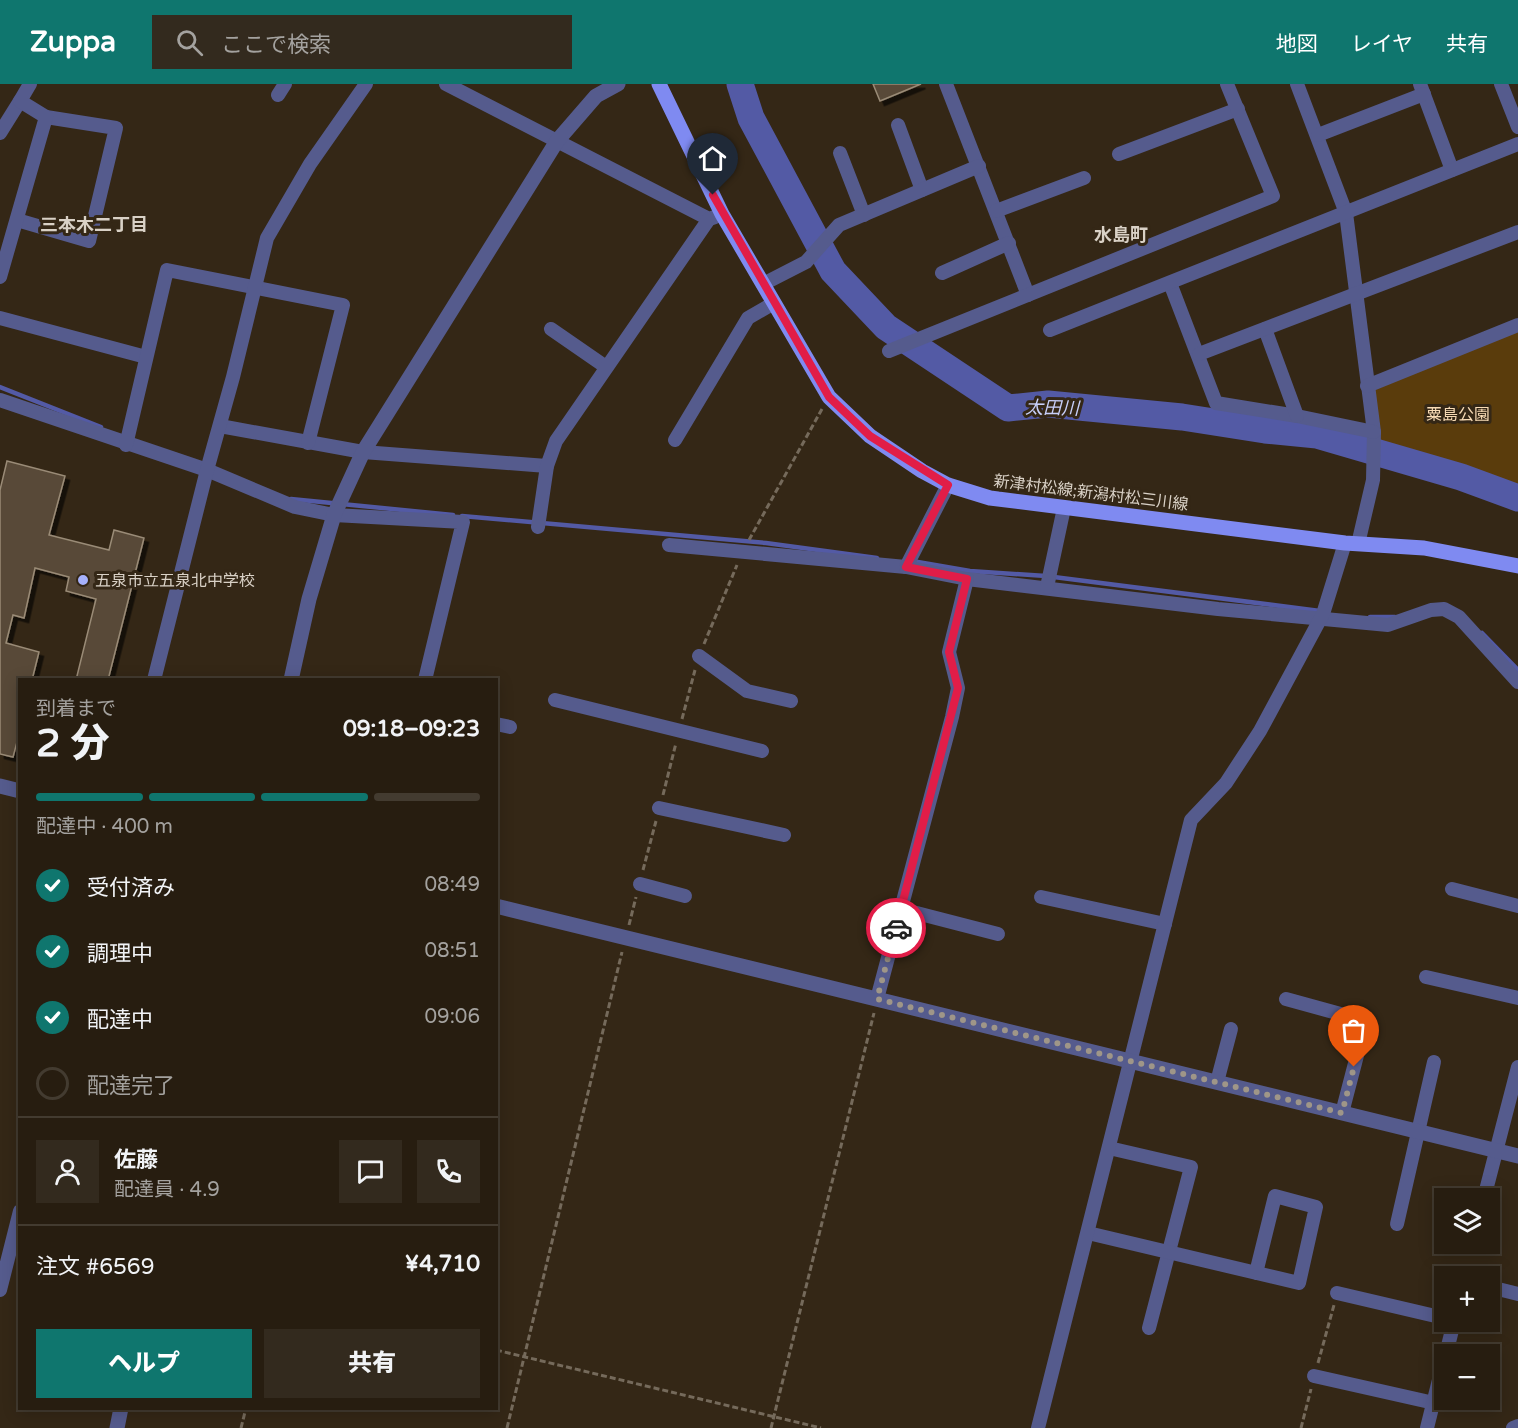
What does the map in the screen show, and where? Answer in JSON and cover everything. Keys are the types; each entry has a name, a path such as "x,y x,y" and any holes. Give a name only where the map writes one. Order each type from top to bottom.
{"main road":[{"name":"新津村松線;新潟村松三川線","path":"659,84 715,217 763,284 829,397 870,436 948,485 990,498 1352,543 1424,548 1518,566"}],"street":[{"path":"0,133 30,84"},
{"path":"155,678 267,237 310,164 366,84"},
{"path":"446,84 462,88 557,141 715,217 606,367 556,441 547,466 538,527"},
{"path":"291,678 309,599 334,515 363,452 557,141 596,96 618,84"},
{"path":"945,84 1028,295"},
{"path":"889,351 1273,196 1227,84"},
{"path":"1038,1428 1191,820 1227,783 1255,740 1320,619 1352,543 1373,480 1374,432 1346,213 1297,84"},
{"path":"1501,84 1518,127"},
{"path":"1318,135 1422,89 1452,170"},
{"path":"17,220 88,241 116,129 46,117 20,101"},
{"path":"1119,154 1238,109"},
{"path":"0,277 46,117"},
{"path":"898,124 922,190"},
{"path":"1050,330 1518,144"},
{"path":"840,153 864,214"},
{"path":"763,284 806,262 839,225 979,166"},
{"path":"996,211 1084,178"},
{"path":"1199,354 1518,232"},
{"path":"942,273 1009,243"},
{"path":"126,445 167,270 343,305 308,443"},
{"path":"1170,283 1216,403 1297,416 1374,432"},
{"path":"675,440 748,318 774,303"},
{"path":"0,318 146,357"},
{"path":"1367,386 1518,326"},
{"path":"550,329 606,367"},
{"path":"1265,329 1297,416"},
{"path":"0,400 126,445 207,470 295,507 334,515 464,522 425,678"},
{"path":"219,426 363,452 547,466"},
{"path":"906,567 948,485"},
{"path":"1047,587 1064,508"},
{"path":"669,545 906,567 967,579 1388,625 1444,609 1459,617 1518,682"},
{"path":"877,999 958,688 949,652 967,579"},
{"path":"699,656 747,691 791,702"},
{"path":"555,700 762,751"},
{"path":"0,786 18,790"},
{"path":"659,808 784,835"},
{"path":"640,884 685,896"},
{"path":"1452,889 1518,906"},
{"path":"1041,897 1165,924"},
{"path":"498,906 1518,1156"},
{"path":"901,909 998,934"},
{"path":"1426,977 1518,998"},
{"path":"1286,999 1366,1021 1342,1113"},
{"path":"1217,1082 1232,1029"},
{"path":"1397,1224 1434,1062"},
{"path":"1487,1188 1518,1067"},
{"path":"1109,1148 1191,1167 1149,1328"},
{"path":"1088,1233 1256,1273 1299,1283 1316,1207 1275,1196 1256,1273"},
{"path":"0,1290 18,1219"},
{"path":"1500,1290 1518,1294"},
{"path":"1337,1293 1434,1316"},
{"path":"1314,1376 1434,1403 1427,1428"},
{"path":"117,1428 121,1410"},
{"path":"1513,1428 1518,1426"}],"path":[{"path":"746,546 829,397"},
{"path":"507,1428 626,937"},
{"path":"771,1428 877,999"},
{"path":"1301,1428 1337,1293"},
{"path":"498,1350 821,1428"},
{"path":"241,1428 246,1410"}],"green space":[{"name":"粟島公園","path":"1518,325 1518,498 1373,447 1367,386"}],"building":[{"path":"873,84 921,84 880,101"},
{"path":"7,461 65,476 49,535 109,550 114,530 144,538 109,678 76,678 96,599 66,591 69,577 35,568 24,618 13,615 6,643 39,652 32,678 18,678 18,738 13,757 0,754 0,490"}],"waterway":[{"name":"太田川","path":"740,84 751,118 833,271 886,327 1008,408 1048,404 1182,417 1265,430 1317,435 1461,477 1518,498"},
{"path":"0,387 101,427"},
{"path":"291,499 453,515"},
{"path":"462,516 766,543 877,558"},
{"path":"912,561 970,571 1046,576 1320,611"},
{"path":"1370,617 1395,617"},
{"path":"1482,633 1518,670"}],"way so far":[{"path":"896,928 877,999 1342,1113 1354,1067"}],"place":[{"name":"五泉市立五泉北中学校","path":"83,580"}],"district":[{"name":"三本木二丁目","path":"94,225"},
{"name":"水島町","path":"1121,235"}],"route":[{"path":"713,195 829,397 870,436 922,471 948,485 906,567 967,579 949,652 958,688 896,928"}]}
